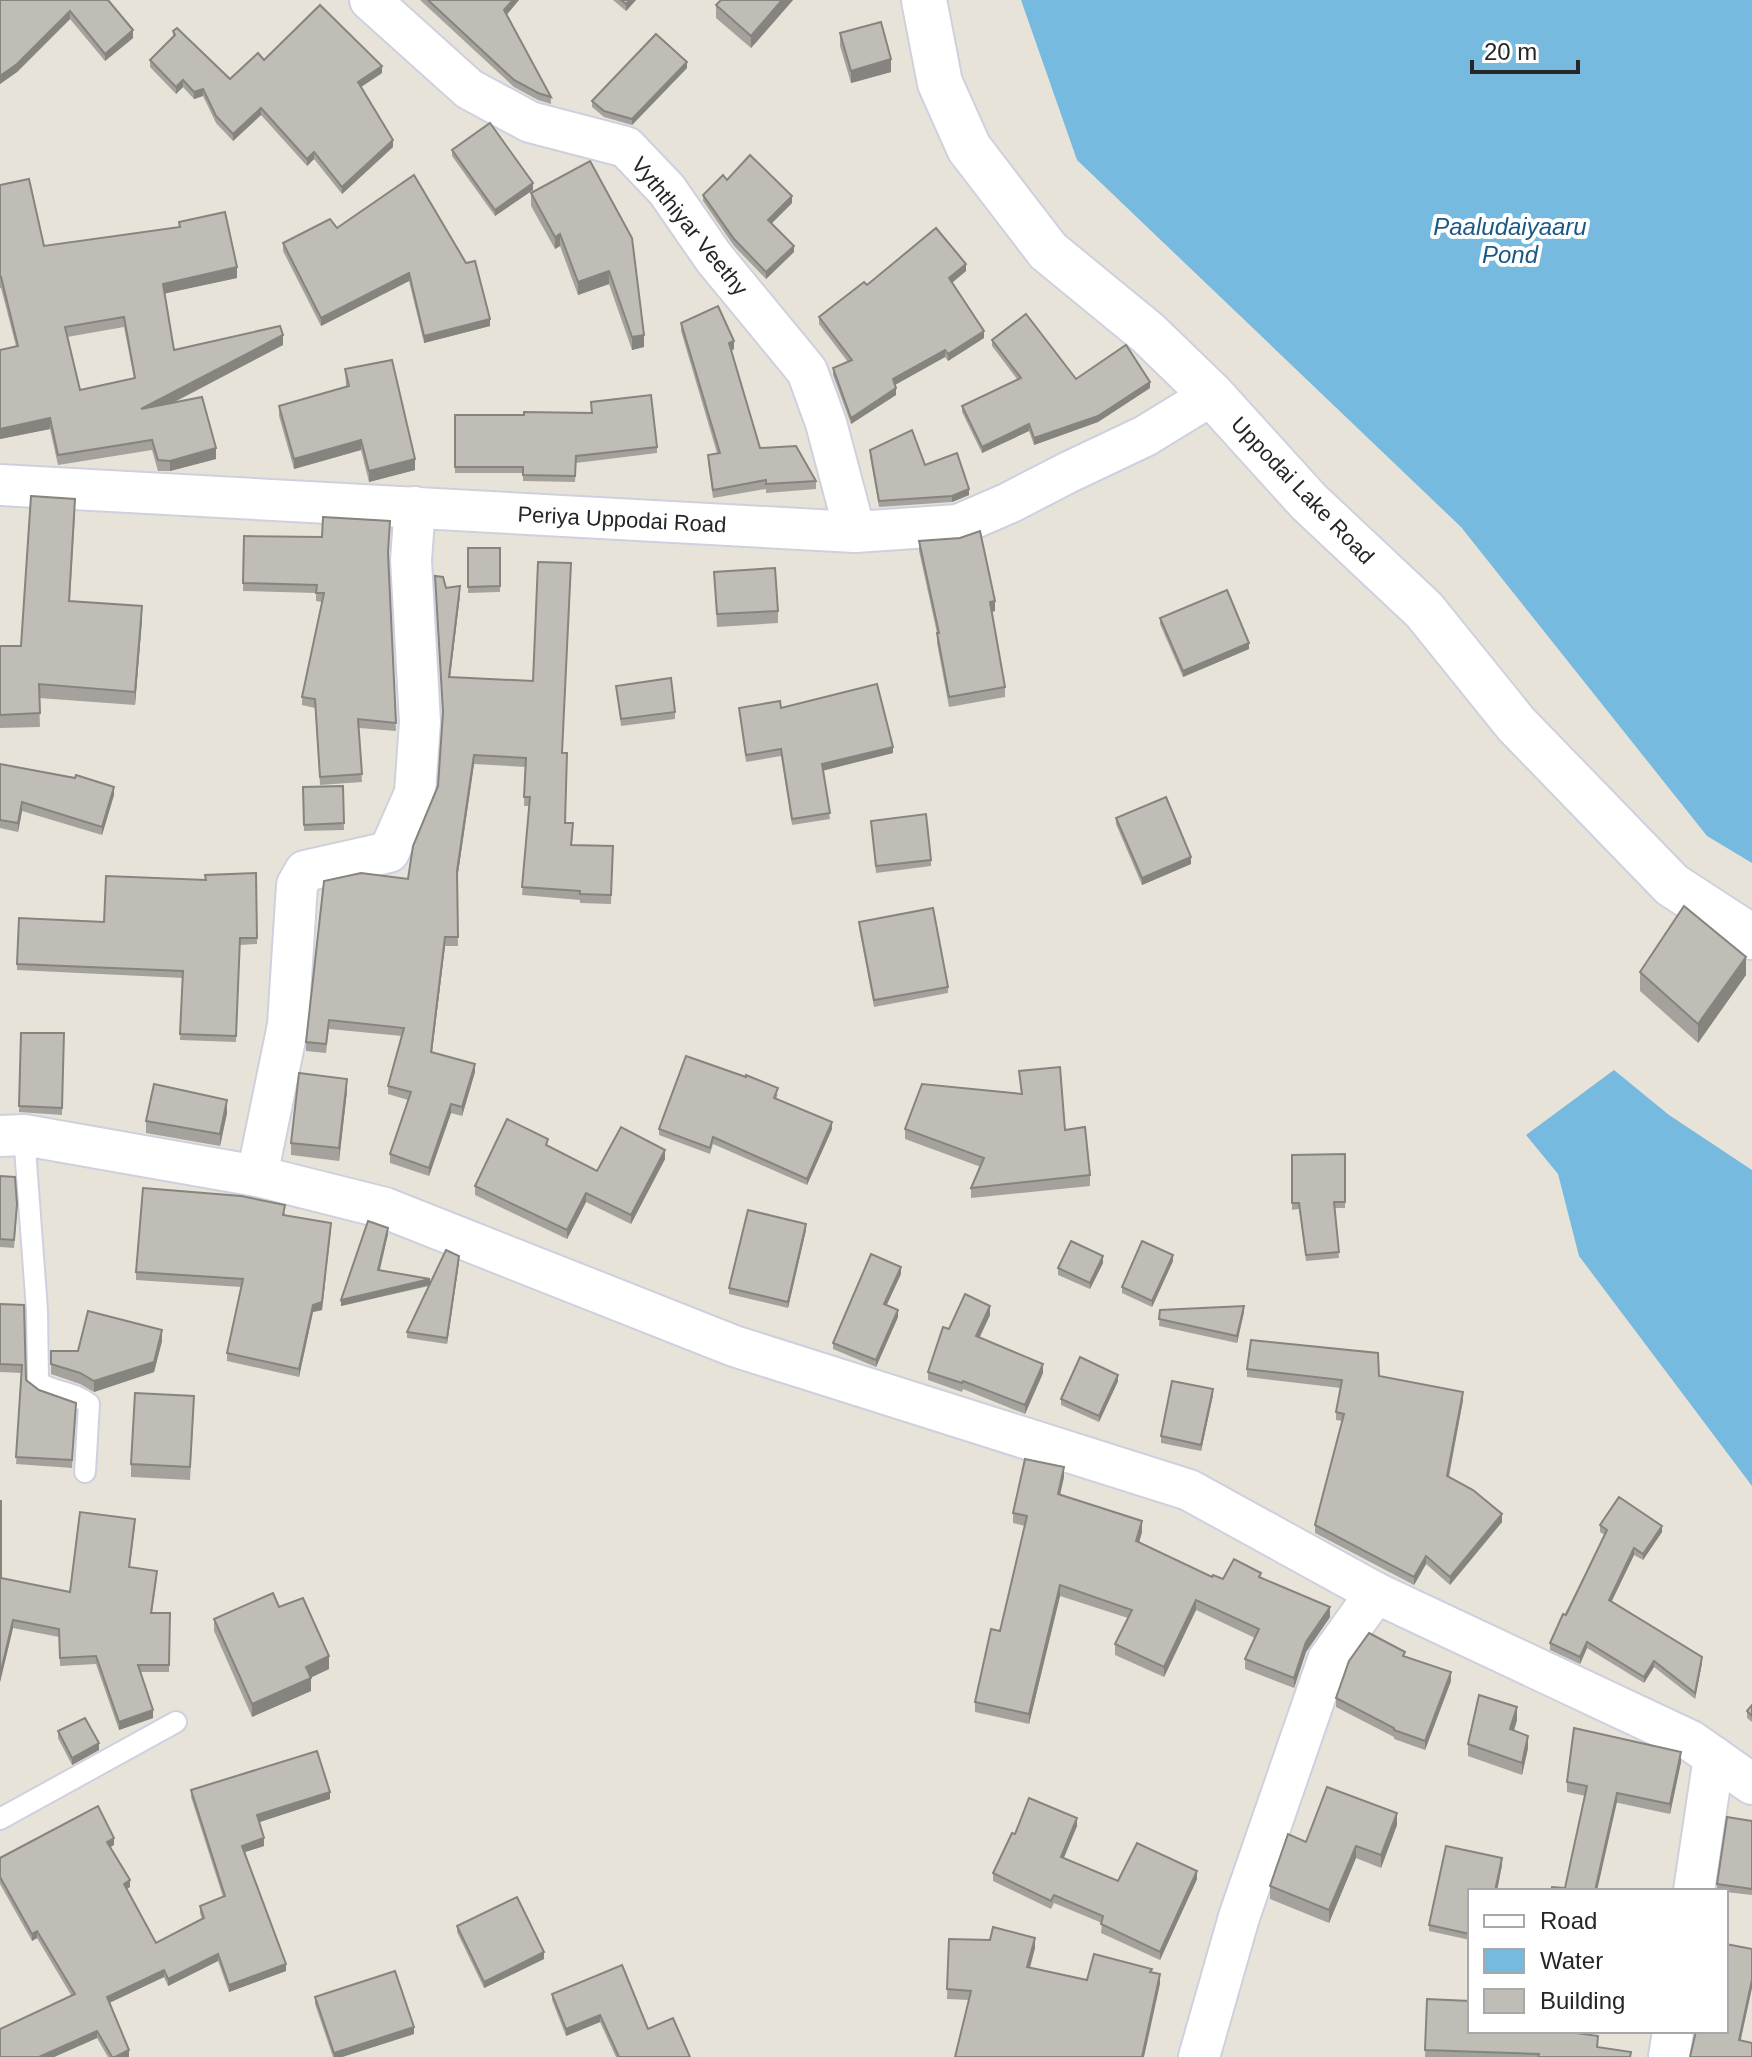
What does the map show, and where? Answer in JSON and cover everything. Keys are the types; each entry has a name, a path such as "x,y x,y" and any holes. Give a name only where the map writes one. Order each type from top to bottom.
{"street":[{"name":"Vyththiyar Veethy","path":"370,0 469,89 530,122 626,147 667,190 714,258 807,371 826,423 855,532"},
{"name":"Uppodai Lake Road","path":"924,0 940,83 969,148 1048,251 1148,333 1212,395 1309,502 1424,610 1516,724 1672,885 1752,937"},
{"name":"Periya Uppodai Road","path":"0,485 855,532 958,525 1145,436 1212,395"},
{"path":"257,1176 288,1025 297,885 305,871 389,852 415,793 420,722 411,560 415,507"},
{"path":"12,1136 257,1176 385,1208 734,1346 1189,1490 1376,1593 1691,1741 1752,1784"},
{"path":"1199,2057 1239,1917 1328,1660 1376,1593"},
{"path":"1694,1889 1714,1757"},
{"path":"1669,2057 1673,2033"}],"lane":[{"path":"12,1136 37,1310 38,1382 47,1388 76,1394 89,1404 85,1472"},
{"path":"0,1819 176,1722"}],"water":[{"name":"Paaludaiyaaru Pond","path":"1021,0 1752,0 1752,863 1707,836 1461,527 1077,160"},
{"path":"1614,1070 1669,1115 1752,1170 1752,1486 1579,1256 1558,1174 1526,1135"}],"building":[{"path":"0,0 108,0 133,30 105,54 70,11 17,64 0,76"},
{"path":"428,0 513,0 504,10 551,97 514,80"},
{"path":"721,0 782,0 751,36 716,5"},
{"path":"320,5 382,66 358,82 393,140 342,187 314,152 307,159 261,108 233,134 216,116 203,89 194,92 183,80 176,87 150,60 175,35 173,31 177,28 230,79 258,53 264,60"},
{"path":"881,22 891,59 851,71 840,33"},
{"path":"656,34 687,62 632,119 604,111 592,101"},
{"path":"490,123 533,183 495,210 452,150"},
{"path":"750,155 792,196 768,220 794,246 766,272 734,239 703,195 723,175 727,180"},
{"path":"590,161 632,238 644,335 632,337 609,271 578,282 560,234 555,237 531,193"},
{"path":"414,175 466,263 475,261 490,319 424,336 409,273 321,318 283,243 330,219 337,228"},
{"path":"29,179 44,246 180,227 179,222 225,212 237,267 163,284 174,350 280,326 283,335 141,409 202,397 216,448 170,461 158,460 152,440 58,455 50,418 0,429 0,350 18,346 0,277 0,185","holes":["124,317 135,378 80,390 65,327"]},
{"path":"936,228 966,264 949,278 984,331 948,354 945,350 893,379 896,388 851,418 833,368 852,360 819,317 864,282 867,285"},
{"path":"718,306 734,341 729,343 760,448 796,446 816,481 766,484 766,480 713,490 708,455 720,453 681,323"},
{"path":"1026,314 1076,379 1126,345 1150,382 1098,416 1034,438 1029,424 982,447 962,406 1021,378 992,340"},
{"path":"392,360 415,459 369,471 361,440 294,459 279,406 349,386 345,369"},
{"path":"651,395 657,447 576,456 575,476 523,475 523,467 455,467 455,415 592,413 591,402"},
{"path":"912,430 925,465 957,453 969,489 952,496 879,501 870,450"},
{"path":"31,496 75,499 69,601 142,606 135,692 39,684 40,713 0,715 0,646 21,646"},
{"path":"323,517 390,521 388,553 396,723 358,719 362,774 320,777 315,699 302,697 324,593 316,593 317,585 243,583 244,536 322,537"},
{"path":"980,531 995,601 990,602 1005,687 949,697 919,541 960,538"},
{"path":"468,548 500,548 500,586 468,587"},
{"path":"538,562 571,563 562,753 567,753 565,823 573,823 571,845 613,846 611,895 522,887 530,797 524,797 526,758 474,755 457,871 458,937 445,937 431,1052 475,1064 462,1107 451,1104 429,1168 390,1154 411,1092 388,1086 404,1028 329,1020 326,1044 306,1042 324,881 361,873 408,879 413,846 438,786 443,712 435,576 443,577 446,588 460,586 449,677 533,681"},
{"path":"775,568 778,611 717,614 714,572"},
{"path":"1227,590 1249,643 1183,671 1160,618"},
{"path":"671,678 675,712 621,719 616,686"},
{"path":"877,684 893,747 822,764 830,813 792,819 781,749 746,755 739,708 780,701 781,708"},
{"path":"0,764 75,778 76,775 114,787 102,827 22,802 18,823 0,820"},
{"path":"343,786 344,823 304,825 303,787"},
{"path":"1166,797 1191,857 1142,878 1116,818"},
{"path":"926,814 931,860 876,866 871,821"},
{"path":"256,873 257,938 240,938 236,1036 180,1034 183,971 17,964 19,918 104,922 106,876 206,880 205,875"},
{"path":"1684,906 1746,957 1698,1024 1640,972"},
{"path":"933,908 948,987 874,1000 859,922"},
{"path":"21,1033 64,1033 62,1108 19,1106"},
{"path":"686,1056 778,1088 774,1098 832,1122 807,1179 713,1137 710,1148 659,1129"},
{"path":"1060,1067 1065,1130 1085,1127 1090,1175 971,1188 984,1158 905,1129 922,1084 1022,1094 1019,1071"},
{"path":"299,1073 347,1079 339,1148 291,1143"},
{"path":"154,1084 227,1100 220,1134 146,1121"},
{"path":"507,1119 548,1139 546,1145 597,1171 621,1127 665,1150 631,1215 586,1193 567,1230 475,1186"},
{"path":"1345,1154 1345,1202 1334,1202 1339,1252 1306,1255 1299,1203 1292,1203 1292,1155"},
{"path":"0,1176 15,1177 17,1204 14,1240 0,1239"},
{"path":"143,1188 241,1196 285,1205 283,1215 331,1223 322,1302 313,1305 299,1369 227,1353 243,1279 136,1272"},
{"path":"748,1210 806,1224 788,1302 729,1288"},
{"path":"368,1221 388,1228 378,1270 430,1279 341,1300"},
{"path":"1071,1241 1103,1256 1090,1283 1058,1268"},
{"path":"1142,1241 1173,1255 1152,1301 1122,1287"},
{"path":"446,1250 459,1256 447,1338 407,1332"},
{"path":"871,1254 901,1267 884,1304 898,1310 876,1360 833,1343"},
{"path":"965,1294 990,1306 976,1336 1043,1364 1025,1405 963,1381 928,1372 943,1327 949,1329"},
{"path":"0,1304 24,1305 26,1380 39,1390 76,1403 72,1460 16,1457 22,1365 0,1364"},
{"path":"1244,1306 1237,1336 1159,1319 1160,1310"},
{"path":"88,1311 162,1330 154,1362 94,1381 51,1364 51,1351 78,1351"},
{"path":"1251,1340 1378,1353 1379,1376 1463,1392 1447,1476 1473,1490 1502,1514 1450,1577 1426,1556 1414,1577 1315,1525 1344,1414 1336,1412 1342,1380 1247,1369"},
{"path":"1080,1357 1118,1375 1099,1416 1061,1399"},
{"path":"1172,1381 1213,1389 1201,1445 1161,1436"},
{"path":"135,1393 194,1396 190,1467 131,1464"},
{"path":"1025,1459 1064,1467 1058,1494 1142,1521 1136,1541 1212,1577 1223,1579 1234,1559 1261,1573 1259,1577 1330,1607 1306,1642 1294,1678 1245,1659 1259,1629 1196,1600 1164,1667 1115,1644 1132,1610 1060,1585 1029,1714 975,1702 991,1629 1000,1631 1027,1516 1013,1513"},
{"path":"1619,1497 1662,1526 1643,1554 1634,1548 1609,1600 1702,1657 1695,1693 1654,1661 1644,1677 1587,1642 1580,1657 1550,1643 1607,1530 1600,1525"},
{"path":"0,1501 1,1578 70,1592 80,1512 135,1519 129,1567 157,1571 151,1613 170,1613 169,1665 138,1665 153,1710 119,1722 96,1656 60,1658 59,1629 13,1620 0,1675"},
{"path":"273,1593 279,1607 303,1598 329,1656 306,1667 311,1678 252,1704 214,1619"},
{"path":"1369,1633 1405,1652 1403,1656 1451,1672 1425,1741 1394,1730 1336,1698 1349,1661"},
{"path":"1479,1695 1517,1707 1510,1729 1528,1736 1522,1763 1468,1744"},
{"path":"85,1718 99,1743 72,1758 58,1731"},
{"path":"1574,1728 1681,1752 1670,1804 1617,1793 1595,1889 1552,1889 1565,1888 1587,1786 1567,1782"},
{"path":"317,1751 330,1792 257,1815 264,1838 242,1846 286,1964 229,1985 218,1954 168,1979 164,1970 107,1997 129,2050 115,2057 112,2057 97,2031 39,2057 0,2057 0,2029 75,1994 37,1931 32,1934 0,1877 0,1858 98,1806 114,1838 107,1842 130,1880 124,1884 156,1943 204,1918 200,1906 225,1896 191,1790"},
{"path":"1327,1787 1397,1813 1381,1855 1356,1846 1329,1910 1270,1886 1288,1834 1306,1842"},
{"path":"1029,1798 1077,1818 1061,1857 1118,1881 1137,1843 1197,1871 1160,1952 1101,1924 1103,1916 1054,1895 1051,1901 993,1873 1012,1833 1015,1834"},
{"path":"1727,1817 1752,1821 1752,1889 1717,1884"},
{"path":"1446,1846 1502,1858 1495,1889 1468,1889 1468,1934 1429,1925"},
{"path":"517,1897 544,1952 484,1982 457,1926"},
{"path":"993,1927 1035,1938 1027,1967 1087,1980 1094,1954 1152,1969 1150,1972 1160,1974 1142,2057 955,2057 971,1991 947,1989 949,1939 990,1940"},
{"path":"1728,1944 1752,1949 1752,1980 1739,2040 1752,2043 1752,2057 1690,2057 1696,2033 1728,2033"},
{"path":"622,1965 648,2029 673,2018 690,2057 619,2057 600,2015 566,2029 552,1994"},
{"path":"395,1971 414,2027 334,2053 315,1997"},
{"path":"1427,1999 1468,2001 1468,2033 1576,2033 1598,2036 1597,2047 1631,2052 1630,2057 1538,2057 1539,2054 1425,2050"}]}
